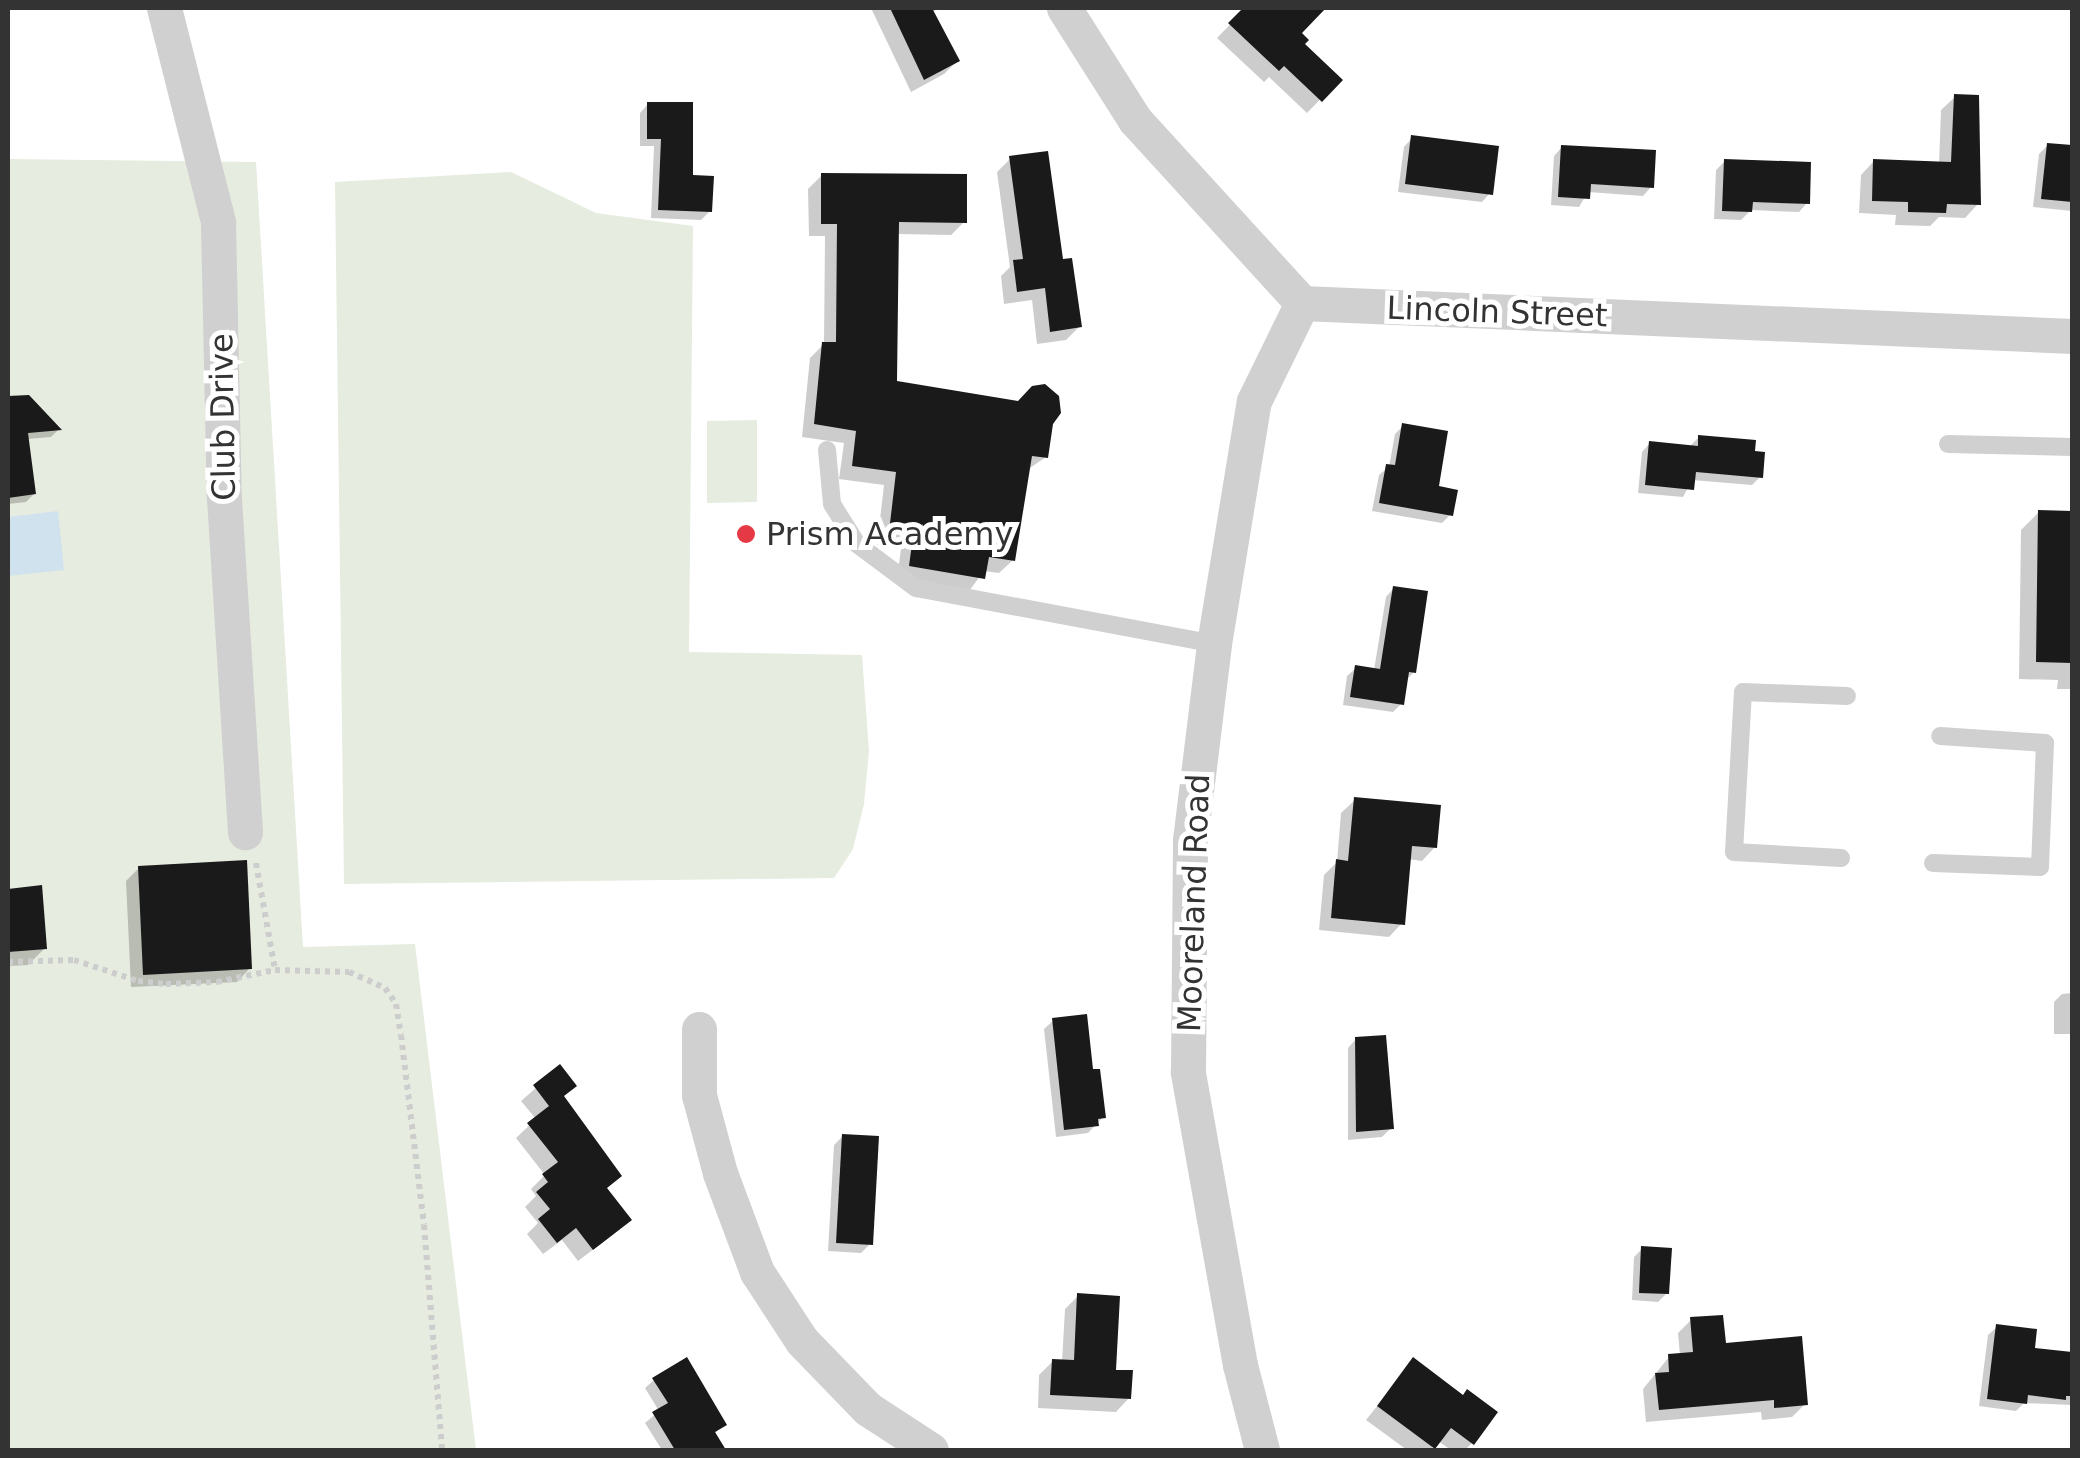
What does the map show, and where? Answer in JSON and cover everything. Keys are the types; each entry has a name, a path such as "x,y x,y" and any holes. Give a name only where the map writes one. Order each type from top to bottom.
{"street":[{"name":"Club Drive","path":"164,8 218,222 224,498 245,832"},
{"path":"1064,8 1135,120 1302,304"},
{"name":"Lincoln Street","path":"1302,304 2072,336"},
{"name":"Mooreland Road","path":"1262,1450 1240,1366 1188,1072 1190,840 1214,644 1254,400 1302,304"},
{"path":"700,1029 699,1095 720,1174 757,1272 802,1342 854,1396 931,1450"}],"lane":[{"path":"1948,444 2072,448"},
{"path":"827,450 832,504 857,544 916,588 1214,644"},
{"path":"1841,858 1734,852 1743,692 1847,696"},
{"path":"1934,862 2040,867 2045,743 1940,736"}],"path":[{"path":"245,832 259,873 275,970"},
{"path":"8,962 74,960 138,982 166,984 217,982 275,970 349,972 385,988 396,1004 424,1225 442,1450"}],"shaded area":[{"path":"8,159 256,162 303,947 415,944 476,1450 8,1450"},
{"path":"511,172 596,213 693,226 689,652 862,655 869,751 864,804 853,849 834,878 344,884 335,182"},
{"path":"757,420 757,502 707,503 707,421"}],"water":[{"path":"58,511 64,570 8,576 8,517"}],"building":[{"path":"890,8 932,8 960,61 924,80"},
{"path":"1243,8 1326,8 1302,33 1309,40 1305,44 1343,80 1322,102 1284,66 1279,71 1228,23"},
{"path":"1954,94 1979,95 1981,205 1947,204 1946,213 1908,212 1908,202 1872,201 1873,159 1951,162"},
{"path":"647,102 693,102 693,175 714,176 712,212 658,210 661,139 647,139"},
{"path":"1411,135 1499,146 1493,195 1405,184"},
{"path":"2047,143 2072,145 2072,202 2041,199"},
{"path":"1561,145 1656,150 1654,188 1591,184 1590,199 1558,197"},
{"path":"1048,151 1063,259 1072,258 1082,327 1050,332 1045,288 1017,292 1013,260 1023,259 1009,156"},
{"path":"1724,159 1811,162 1810,204 1753,202 1752,212 1722,211"},
{"path":"821,173 967,174 967,223 899,222 897,381 1018,401 1032,386 1045,384 1059,396 1061,413 1053,424 1048,458 1032,456 1015,561 989,557 985,579 909,566 913,536 889,532 896,472 852,466 856,431 814,424 822,342 836,342 837,224 821,224"},
{"path":"29,395 62,430 28,433 36,494 8,498 8,396"},
{"path":"1402,423 1448,431 1439,486 1458,490 1453,516 1379,503 1386,464 1395,465"},
{"path":"1698,435 1756,440 1755,451 1765,452 1763,478 1696,472 1694,490 1645,485 1649,441 1698,446"},
{"path":"2038,510 2072,511 2072,663 2036,662"},
{"path":"1393,586 1428,591 1416,673 1409,672 1404,705 1350,697 1355,665 1380,669"},
{"path":"1354,797 1441,805 1437,848 1412,846 1405,925 1331,918 1336,859 1348,861"},
{"path":"247,860 252,969 143,975 138,866"},
{"path":"42,885 47,949 8,952 8,889"},
{"path":"1087,1014 1093,1069 1100,1069 1106,1118 1098,1119 1099,1126 1064,1130 1052,1018"},
{"path":"1386,1035 1394,1129 1356,1132 1355,1037"},
{"path":"560,1064 577,1086 564,1096 622,1176 607,1188 632,1220 593,1250 576,1228 557,1243 538,1219 550,1209 536,1192 548,1182 542,1174 558,1162 527,1123 549,1106 533,1085"},
{"path":"842,1134 879,1136 873,1245 836,1243"},
{"path":"1641,1246 1672,1248 1669,1294 1639,1293"},
{"path":"1077,1293 1120,1296 1116,1370 1133,1370 1131,1399 1050,1395 1052,1359 1074,1360"},
{"path":"1723,1315 1726,1343 1802,1336 1808,1405 1774,1408 1774,1400 1659,1410 1655,1373 1669,1372 1668,1354 1693,1352 1690,1317"},
{"path":"1996,1324 2037,1329 2035,1348 2072,1352 2072,1396 2066,1396 2066,1400 2028,1395 2027,1404 1987,1399"},
{"path":"687,1357 727,1425 715,1432 726,1450 675,1450 652,1412 668,1403 652,1378"},
{"path":"1413,1357 1463,1395 1467,1389 1498,1412 1474,1445 1451,1428 1435,1449 1377,1406"}],"place":[{"name":"Prism Academy","path":"746,534"}]}
